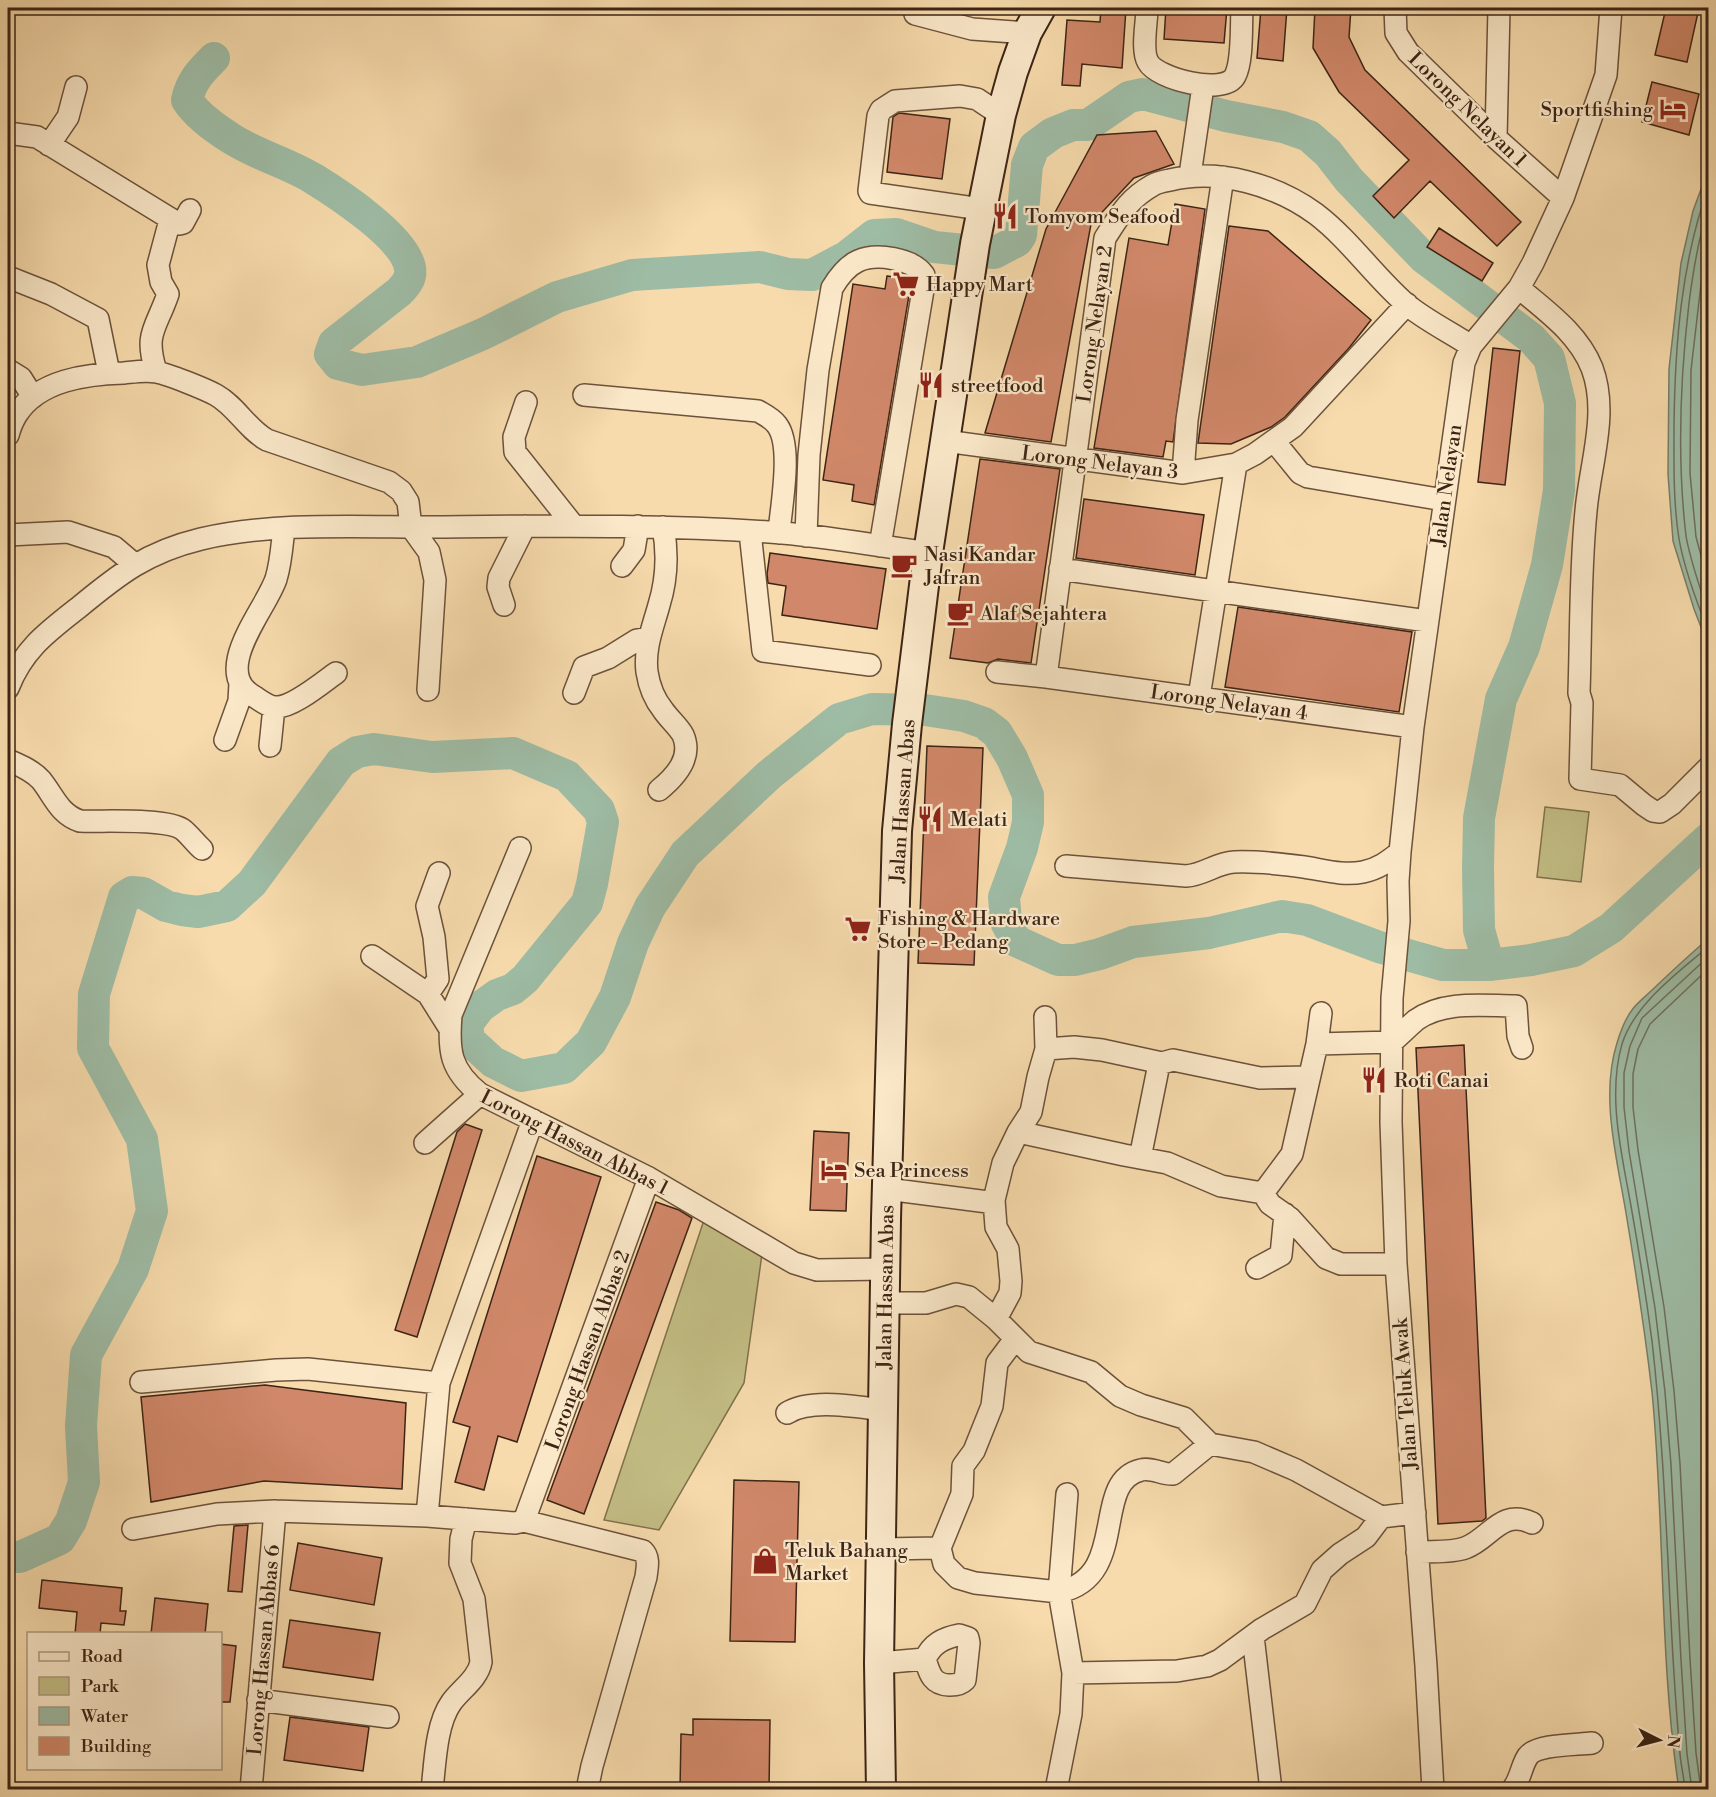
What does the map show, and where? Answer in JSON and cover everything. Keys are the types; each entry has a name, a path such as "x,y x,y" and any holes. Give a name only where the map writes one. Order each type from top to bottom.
{"main road":[{"name":"Jalan Hassan Abas","path":"881,1790 879,1663 885,1269 897,831 907,724 928,553 981,208 1001,115 1013,72 1027,33 1041,8"}],"street":[{"path":"1147,8 1145,54 1148,62 1161,74 1201,101"},
{"path":"1190,175 1201,101 1236,75 1239,65 1242,8"},
{"name":"Lorong Nelayan 1","path":"1395,8 1396,33 1408,52 1496,138 1563,198"},
{"path":"1496,138 1499,8"},
{"name":"Jalan Nelayan","path":"1392,998 1399,921 1400,852 1413,727 1464,363 1477,338 1513,295 1533,263 1563,198 1606,75 1611,8"},
{"path":"915,14 972,29 1027,33"},
{"path":"49,145 64,125 76,87"},
{"path":"981,208 870,193 868,191 878,116 881,110 895,101 960,96 977,99 1001,115"},
{"path":"8,133 33,136 170,220 182,224 190,210"},
{"name":"Lorong Nelayan 2","path":"1046,677 1105,238 1125,206 1154,184 1190,175 1223,177 1257,184 1292,198 1317,215 1343,238 1407,304 1477,338"},
{"path":"1183,473 1187,420 1223,177"},
{"path":"156,372 150,344 168,294 161,282 158,266 170,220"},
{"path":"806,536 809,455 818,370 832,288 837,279 857,261 872,258 887,259 914,266 924,275 924,284 880,546"},
{"path":"8,277 51,294 98,319 109,373"},
{"path":"1513,295 1564,326 1591,365 1597,384 1598,423 1588,489 1583,545 1579,693 1582,703 1580,779 1620,784 1644,806 1660,812 1672,804 1708,768"},
{"name":"Lorong Nelayan 3","path":"945,441 1183,473 1236,464 1293,427 1407,304"},
{"path":"8,370 21,378 33,397"},
{"path":"8,435 16,415 33,397 54,385 75,378 109,373 156,372 217,396 258,435 267,440 389,482 401,491 408,502 411,527 429,552 435,580 428,690"},
{"path":"584,395 758,411 769,417 778,426 786,452 779,533"},
{"path":"526,402 514,436 515,452 573,525"},
{"path":"1274,441 1300,473 1308,477 1444,500"},
{"path":"1199,698 1236,464"},
{"path":"504,605 498,587 499,578 525,526"},
{"path":"622,566 634,550 638,526"},
{"path":"8,688 26,654 44,635 121,572 156,554 200,539 243,532 284,528 638,526 779,533 928,553"},
{"path":"659,790 680,770 685,754 684,740 680,730 662,709 648,679 649,638 660,603 666,572 663,527"},
{"path":"225,740 239,701 238,656 276,578 284,528"},
{"path":"8,535 68,532 114,547 134,564"},
{"path":"750,532 757,615 763,651 870,665"},
{"path":"1060,569 1427,621"},
{"path":"574,693 584,667 608,658 637,640 649,638"},
{"name":"Lorong Nelayan 4","path":"997,672 1413,727"},
{"path":"240,683 249,694 274,707 287,706 336,673"},
{"path":"270,746 274,707"},
{"path":"8,760 29,770 40,779 63,812 72,818 80,821 153,823 174,826 182,830 202,849"},
{"name":"Lorong Hassan Abbas 1","path":"520,848 451,1015 450,1050 465,1082 480,1094 649,1178 794,1263 817,1270 885,1269"},
{"path":"1066,866 1186,876 1200,874 1221,864 1246,862 1343,874 1365,872 1385,864 1400,852"},
{"path":"428,994 438,979 434,937 427,906 439,873"},
{"path":"372,956 428,994 450,1029"},
{"name":"Jalan Teluk Awak","path":"1392,998 1390,1122 1396,1264 1433,1790"},
{"path":"1317,1044 1392,1042 1417,1020 1446,1008 1461,1005 1516,1006 1516,1027 1522,1048"},
{"path":"1263,1193 1292,1154 1317,1044 1321,1012"},
{"path":"996,1319 1010,1293 1011,1281 1008,1249 996,1227 994,1200 1003,1163 1031,1112 1046,1049 1045,1017"},
{"path":"1046,1049 1074,1047 1102,1050 1162,1064"},
{"path":"1128,1162 1158,1069 1162,1064 1173,1060 1260,1078 1309,1077"},
{"path":"425,1143 480,1094"},
{"path":"428,1516 439,1383 533,1119"},
{"path":"1018,1132 1128,1162 1167,1163 1221,1186 1263,1193 1270,1204 1285,1214 1326,1258 1334,1262 1352,1264 1396,1264"},
{"name":"Lorong Hassan Abbas 2","path":"524,1521 649,1178"},
{"path":"887,1189 987,1202 994,1200"},
{"path":"1257,1268 1281,1255 1285,1214"},
{"path":"885,1303 926,1303 949,1295 969,1297 996,1319 1029,1352 1091,1372 1120,1396 1184,1418 1210,1444 1254,1452 1296,1470 1381,1517 1415,1513"},
{"path":"1015,1339 996,1363 992,1406 974,1451 963,1466 962,1494 940,1548 944,1564 958,1578 975,1583 1059,1592 1070,1590 1084,1581 1098,1565 1114,1500 1124,1480 1143,1469 1173,1474 1210,1444"},
{"path":"141,1382 308,1369 439,1383"},
{"path":"787,1413 797,1406 847,1406 884,1410"},
{"path":"1056,1790 1071,1714 1073,1673 1059,1592 1067,1494"},
{"path":"133,1529 217,1514 275,1511 428,1516 515,1523 524,1521 639,1549 646,1554 646,1576 587,1790"},
{"name":"Lorong Hassan Abbas 6","path":"251,1790 275,1511"},
{"path":"1073,1673 1177,1671 1201,1667 1220,1660 1253,1636 1305,1604 1322,1570 1340,1554 1366,1537 1381,1517"},
{"path":"1417,1552 1464,1548 1475,1543 1499,1525 1515,1518 1532,1523"},
{"path":"432,1790 438,1740 449,1707 480,1669 481,1662 474,1599 460,1563 461,1539 466,1519"},
{"path":"881,1549 940,1548"},
{"path":"1253,1636 1271,1790"},
{"path":"879,1663 925,1659"},
{"path":"258,1700 388,1717"},
{"path":"1512,1790 1519,1781 1528,1756 1537,1749 1592,1743"}],"green space":[{"path":"1545,807 1589,812 1581,882 1537,877"},
{"path":"704,1220 762,1254 744,1383 659,1530 604,1520"}],"water":[{"path":"1708,170 1708,645 1673,541 1668,474 1669,369 1681,263 1693,211"},
{"path":"1708,939 1708,1789 1679,1790 1668,1691 1652,1392 1637,1280 1612,1128 1610,1085 1617,1043 1630,1013"}],"building":[{"path":"1101,8 1126,8 1122,68 1082,64 1080,86 1062,85 1067,20 1100,22"},
{"path":"1166,8 1227,8 1224,43 1164,39"},
{"path":"1261,8 1287,8 1283,61 1257,58"},
{"path":"1315,8 1351,8 1349,37 1365,70 1521,222 1497,246 1430,181 1394,218 1373,196 1409,160 1339,92 1313,48"},
{"path":"1666,8 1699,8 1687,62 1655,55"},
{"path":"1652,82 1699,94 1689,135 1642,122"},
{"path":"899,113 950,119 942,179 887,172 893,117"},
{"path":"1156,131 1174,164 1134,178 1091,224 1051,442 985,433 1046,229 1097,135"},
{"path":"1175,204 1205,209 1173,442 1166,441 1163,457 1094,448 1129,238 1168,245"},
{"path":"1229,226 1268,231 1371,320 1349,348 1285,417 1271,427 1231,444 1198,443"},
{"path":"1439,228 1493,263 1482,281 1427,247"},
{"path":"887,276 910,279 911,283 874,505 852,501 854,485 823,480 853,284 885,289"},
{"path":"1493,348 1520,351 1505,485 1478,482"},
{"path":"980,459 1060,469 1031,663 998,659 988,663 950,658"},
{"path":"1084,499 1204,515 1195,575 1076,558"},
{"path":"770,553 886,569 877,629 782,615 786,586 768,583"},
{"path":"1238,607 1412,632 1399,712 1225,687"},
{"path":"927,746 983,748 974,965 918,963"},
{"path":"1464,1045 1486,1518 1482,1521 1438,1524 1416,1048"},
{"path":"465,1124 482,1130 417,1337 395,1330 457,1132"},
{"path":"814,1131 849,1133 846,1211 810,1210"},
{"path":"537,1156 601,1177 517,1442 498,1436 484,1490 455,1482 470,1427 453,1422"},
{"path":"656,1202 679,1210 692,1218 584,1514 547,1500"},
{"path":"265,1385 406,1403 402,1489 264,1481 151,1502 141,1397"},
{"name":"Teluk Bahang Market","path":"734,1480 799,1482 795,1642 730,1641"},
{"path":"248,1525 242,1592 228,1591 234,1526"},
{"path":"298,1543 382,1558 374,1605 290,1590"},
{"path":"42,1580 122,1588 120,1611 126,1611 124,1625 101,1623 100,1632 75,1632 77,1612 39,1608"},
{"path":"155,1598 208,1604 205,1632 151,1632"},
{"path":"290,1620 380,1633 373,1680 283,1667"},
{"path":"222,1644 236,1646 230,1702 222,1702"},
{"path":"290,1717 369,1727 363,1771 284,1760"},
{"path":"693,1719 770,1720 769,1790 680,1790 681,1734 693,1735"}],"waterway":[{"path":"214,58 197,77 187,100 201,117 242,145 304,173 339,195 370,218 406,256 410,272 404,287 334,343 330,354 338,364 362,370 417,362 483,334 557,297 632,275 760,267 788,274 812,275 846,257 874,235 896,234 934,247 994,253 1017,241 1021,235 1027,165 1034,147 1053,133 1073,125 1088,125 1129,97 1143,94 1226,116 1283,127 1309,136 1328,153 1349,180 1424,258 1531,338 1549,358 1560,403 1559,490 1547,565 1524,647 1501,699 1479,818 1479,930 1489,965"},
{"path":"8,1557 20,1557 60,1539 71,1521 84,1482 81,1426 86,1355 133,1269 152,1211 142,1139 93,1048 94,994 124,897 132,892 143,893 166,906 198,912 227,906 252,883 341,762 357,752 374,749 432,757 513,753 567,776 599,810 603,822 587,903 525,979 513,989 497,995 480,1007 467,1024 469,1040 493,1062 521,1076 564,1068 591,1042 615,997 633,943 650,907 685,854 769,775 839,719 872,709 925,710 964,716 984,723 997,733 1012,758 1028,795 1028,822 1022,848 1004,897 1006,922 1016,941 1058,960 1075,960 1133,942 1209,933 1282,916 1307,920 1379,947 1443,965 1489,965 1531,960 1574,951 1611,928 1708,839"}],"place":[{"name":"Sportfishing","path":"1673,109"},
{"name":"Tomyom Seafood","path":"1005,216"},
{"name":"Happy Mart","path":"906,284"},
{"name":"streetfood","path":"931,385"},
{"name":"Nasi Kandar Jafran","path":"904,565"},
{"name":"Alaf Sejahtera","path":"960,613"},
{"name":"Melati","path":"930,819"},
{"name":"Fishing & Hardware Store - Pedang","path":"858,929"},
{"name":"Roti Canai","path":"1374,1080"},
{"name":"Sea Princess","path":"834,1170"},
{"name":"Teluk Bahang Market","path":"765,1561"}]}
